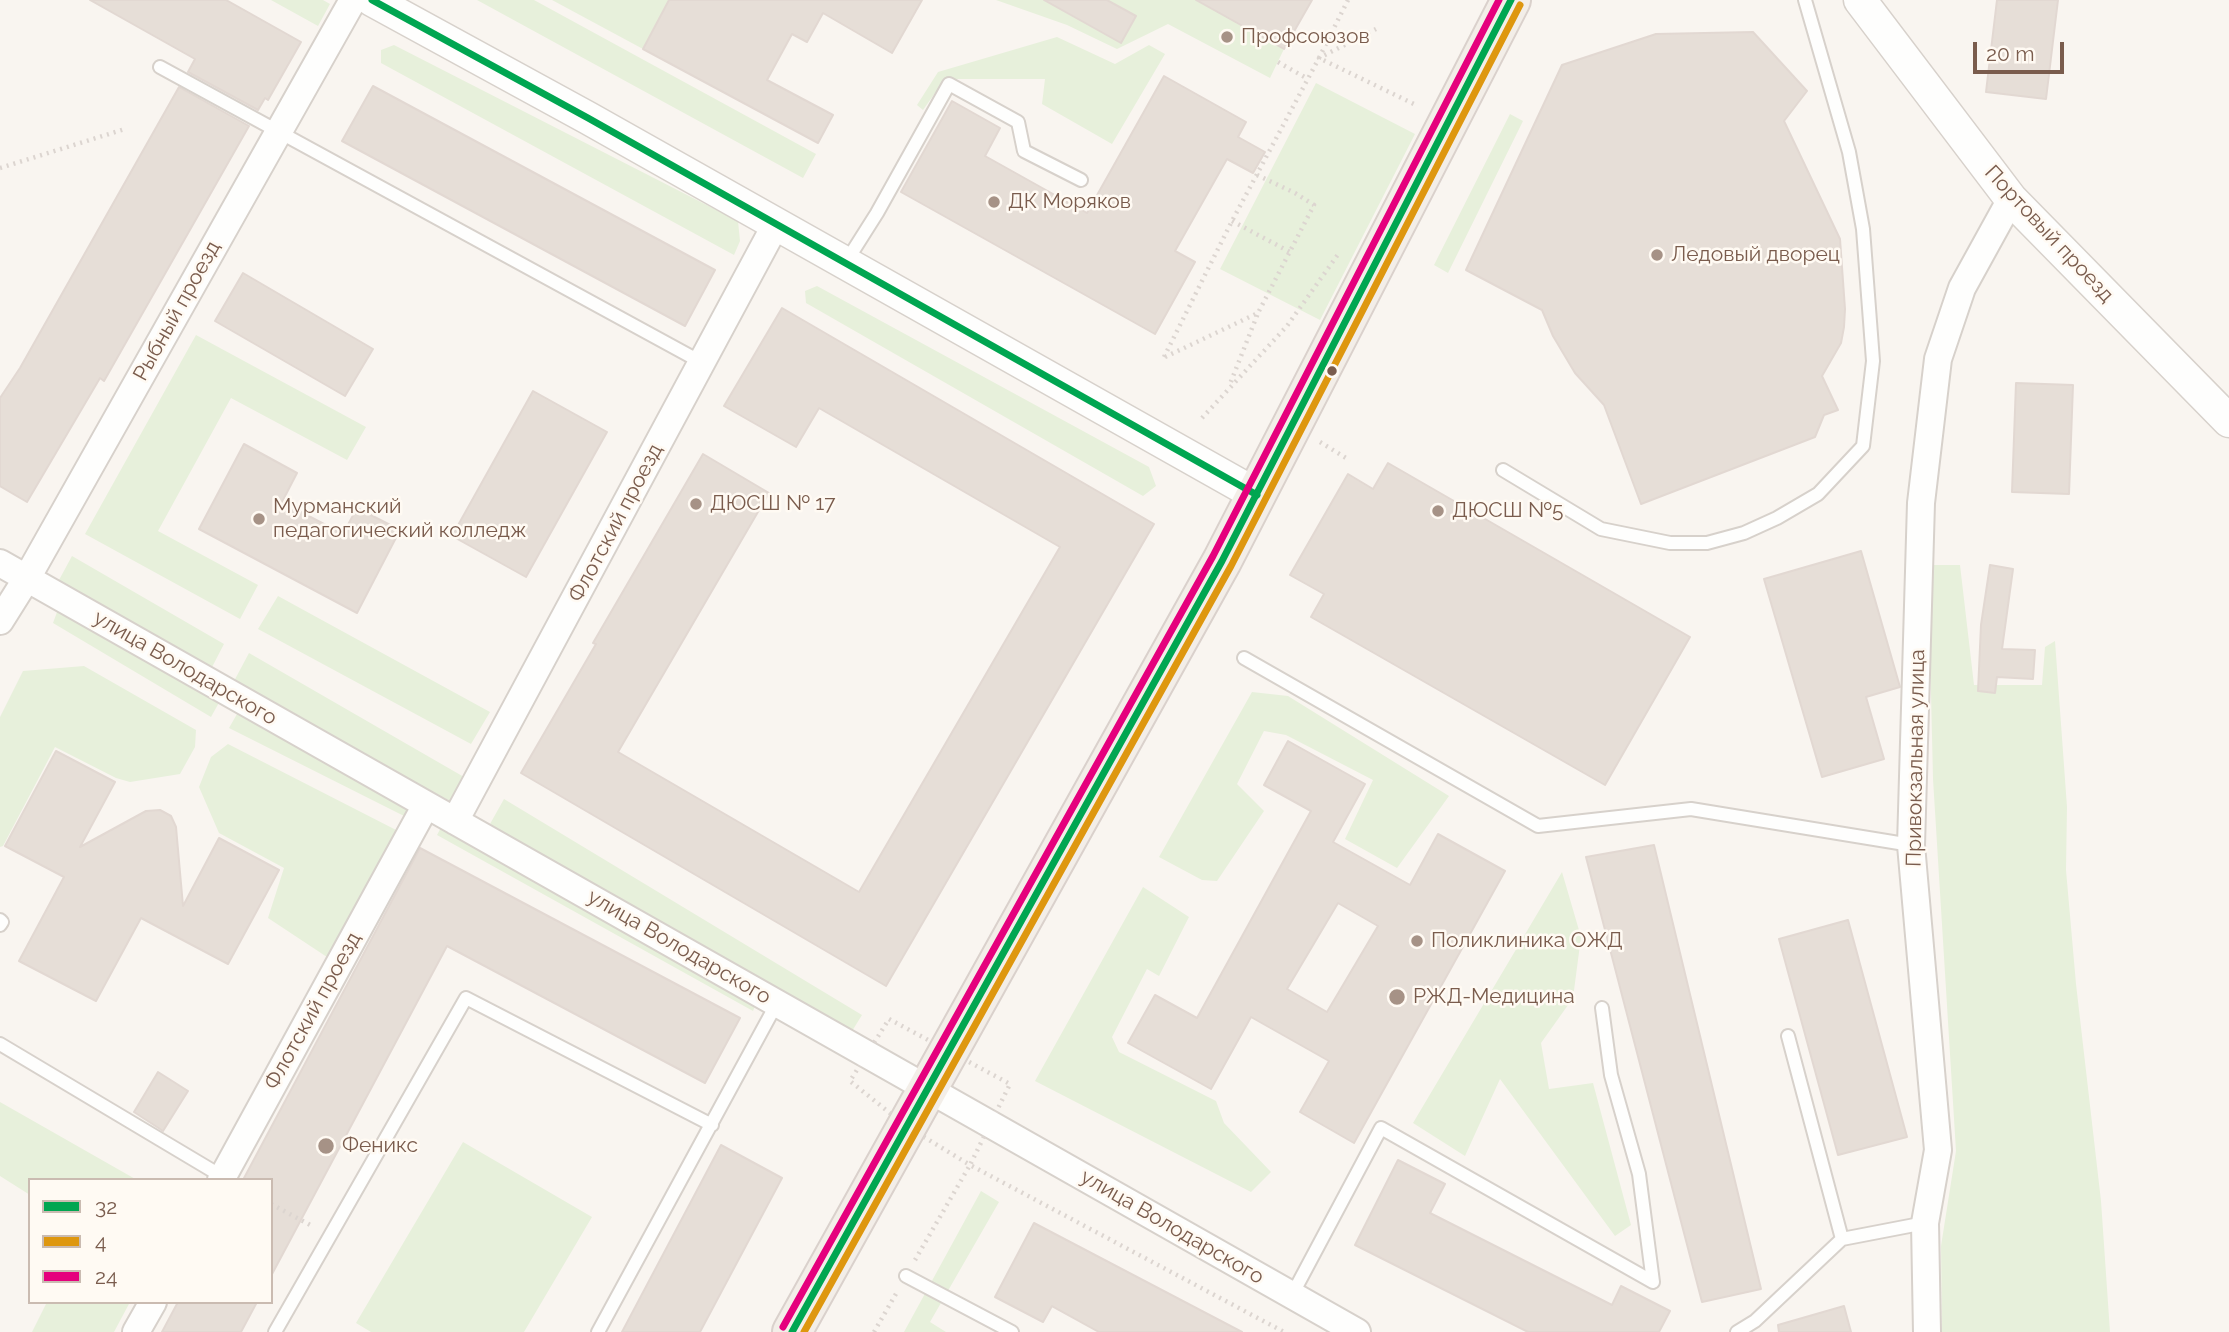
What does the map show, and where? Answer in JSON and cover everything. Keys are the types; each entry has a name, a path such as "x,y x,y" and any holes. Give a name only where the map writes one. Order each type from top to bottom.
{"main road":[{"path":"792,1332 1222,561 1511,0"}],"street":[{"name":"Рыбный проезд","path":"0,621 27,578 353,0"},
{"path":"372,0 1257,495"},
{"name":"Портовый проезд","path":"1860,0 2011,199 2229,421"},
{"name":"Привокзальная улица","path":"1927,1332 1925,1223 1938,1150 1911,845 1921,503 1938,359 1962,288 2011,199"},
{"name":"Флотский проезд","path":"455,821 776,224"},
{"name":"улица Володарского","path":"0,563 1357,1332"},
{"name":"Флотский проезд","path":"222,1178 426,805"},
{"path":"136,1332 152,1304"}],"lane":[{"path":"1503,470 1601,529 1670,543 1707,543 1744,533 1777,518 1818,494 1863,446 1873,361 1863,229 1849,152 1805,0"},
{"path":"160,67 701,362"},
{"path":"845,263 877,213 949,84 1018,122 1024,151 1081,180"},
{"path":"1244,658 1538,826 1691,809 1911,845"},
{"path":"275,1332 466,998 712,1125"},
{"path":"598,1332 777,1003"},
{"path":"1292,1295 1381,1128 1653,1282 1639,1174 1611,1075 1602,1008"},
{"path":"1788,1036 1842,1239"},
{"path":"0,1044 222,1178"},
{"path":"1738,1332 1757,1326 1842,1239 1925,1223"},
{"path":"906,1276 1013,1332"}],"path":[{"path":"1258,313 1164,357 1232,221 1349,0"},
{"path":"1319,58 1376,29"},
{"path":"1319,58 1423,109"},
{"path":"1278,62 1308,79"},
{"path":"0,168 125,129"},
{"path":"1228,389 1258,313 1314,205 1257,175"},
{"path":"1232,221 1290,252"},
{"path":"1202,418 1287,326"},
{"path":"874,1332 970,1165 1284,1332"},
{"path":"273,1205 330,1236"},
{"path":"1269,1332 1272,1326"}],"green space":[{"path":"271,0 323,0 330,4 318,26"},
{"path":"477,0 534,0 816,154 803,178"},
{"path":"552,0 669,0 643,49"},
{"name":"Профсоюзов","path":"996,0 1219,0 1214,10 1284,49 1270,78 1168,24 1117,49 1067,25"},
{"path":"1057,37 1115,64 1149,45 1165,54 1112,144 1042,104 1045,79 945,79 923,110 917,105 938,72"},
{"path":"394,45 738,221 740,241 734,255 381,63 381,50"},
{"path":"1316,83 1415,134 1320,320 1220,269"},
{"path":"1510,114 1523,121 1448,273 1434,265"},
{"path":"817,286 1149,467 1156,486 1143,496 806,303 805,291"},
{"path":"196,335 366,427 347,460 231,398 158,531 258,585 240,619 85,534"},
{"path":"72,556 224,644 210,671 59,580"},
{"path":"1928,565 1960,565 1974,685 2042,685 2045,647 2055,641 2067,807 2066,870 2101,1201 2110,1332 1942,1332 1941,1246 1956,1151 1933,779"},
{"path":"278,596 490,712 471,744 258,629"},
{"path":"60,604 221,699 211,717 53,623"},
{"path":"249,653 464,777 450,801 233,683"},
{"path":"84,666 196,730 195,747 180,774 130,782 116,778 55,747 3,846 0,847 0,717 23,671"},
{"path":"1252,692 1288,696 1449,796 1397,868 1345,839 1373,780 1286,735 1264,731 1237,784 1264,811 1217,881 1202,880 1159,857"},
{"path":"241,707 415,800 404,816 229,728"},
{"path":"228,744 400,832 330,959 268,918 284,868 219,833 199,787 211,757"},
{"path":"504,799 862,1015 849,1036 490,824"},
{"path":"445,820 757,1002 753,1011 437,835"},
{"path":"1562,872 1581,937 1573,998 1541,1043 1549,1089 1593,1083 1631,1225 1615,1236 1500,1079 1465,1156 1413,1123"},
{"path":"1143,887 1189,917 1159,976 1147,969 1112,1037 1119,1052 1216,1101 1224,1123 1271,1172 1251,1192 1035,1081"},
{"path":"0,1102 133,1178 28,1178 28,1194 0,1176"},
{"path":"463,1142 592,1217 524,1332 371,1332 356,1323"},
{"path":"981,1191 999,1202 930,1322 946,1332 904,1332"},
{"path":"46,1304 129,1304 114,1332 32,1332"}],"building":[{"path":"90,0 226,0 301,42 268,100 265,98 258,110 188,72 195,59"},
{"path":"669,0 922,0 892,53 823,13 807,42 792,34 767,80 833,115 818,143 643,49"},
{"path":"1044,0 1107,0 1136,16 1121,43"},
{"path":"1196,0 1312,0 1284,49"},
{"path":"1997,0 2058,0 2046,99 1986,92"},
{"name":"Ледовый дворец","path":"1753,32 1807,91 1784,121 1840,239 1844,327 1841,343 1822,376 1838,410 1824,415 1815,437 1641,504 1604,405 1575,373 1553,336 1542,310 1466,270 1562,65 1656,34"},
{"name":"ДК Моряков","path":"1164,76 1246,122 1238,137 1265,152 1253,173 1227,159 1175,251 1195,262 1155,334 901,192 952,101 1000,128 985,156 1087,213"},
{"path":"373,86 715,270 685,326 342,141"},
{"path":"179,87 249,126 104,381 100,378 27,502 0,486 0,398 20,368"},
{"path":"243,273 373,349 345,396 215,321"},
{"path":"782,308 1154,524 886,986 521,773 703,454 769,493 618,752 859,892 1060,547 819,408 796,447 724,406"},
{"path":"2016,383 2073,385 2069,494 2012,492"},
{"name":"Мурманский педагогический колледж","path":"533,391 607,432 526,577 452,536"},
{"name":"Мурманский педагогический колледж","path":"244,444 297,473 282,502 343,534 357,508 400,530 357,613 199,529"},
{"path":"1388,463 1690,637 1605,785 1311,617 1324,594 1290,575 1348,474 1373,489"},
{"path":"1861,551 1900,687 1866,697 1884,759 1822,777 1764,579"},
{"path":"1990,565 2013,569 2002,649 2035,650 2033,679 1997,677 1995,693 1978,691 1981,625"},
{"name":"Поликлиника ОЖД","path":"1288,741 1365,784 1333,842 1410,885 1438,834 1505,871 1354,1143 1300,1112 1329,1061 1251,1017 1211,1089 1128,1043 1155,995 1197,1018 1311,811 1264,785","holes":["1338,903 1378,926 1327,1012 1287,989"]},
{"path":"56,751 115,782 80,847 146,811 160,810 171,816 176,827 183,906 219,838 279,870 228,964 141,918 96,1001 19,961 64,877 5,846"},
{"path":"1654,845 1761,1289 1702,1302 1586,857"},
{"path":"420,848 740,1018 705,1083 447,946 273,1272 273,1178 244,1178"},
{"path":"1848,920 1907,1137 1838,1155 1779,939"},
{"path":"158,1072 188,1091 163,1131 134,1112"},
{"path":"721,1145 782,1178 700,1332 622,1332"},
{"path":"1398,1160 1445,1184 1430,1213 1612,1305 1621,1286 1670,1311 1659,1332 1528,1332 1355,1245"},
{"path":"1034,1223 1242,1332 1099,1332 1052,1306 1043,1322 995,1297"},
{"path":"177,1304 256,1304 241,1332 162,1332"},
{"path":"1844,1306 1851,1332 1779,1332 1778,1325"}],"transit line":[{"name":"32","path":"372,0 588,118 1257,495"},
{"name":"24","path":"783,1327 1213,556 1499,0"},
{"name":"32","path":"792,1332 1222,561 1511,0"},
{"name":"4","path":"804,1332 1231,566 1520,5"}],"place":[{"name":"Профсоюзов","path":"1227,37"},
{"name":"ДК Моряков","path":"994,202"},
{"name":"Ледовый дворец","path":"1657,255"},
{"name":"ДЮСШ № 17","path":"696,504"},
{"name":"ДЮСШ №5","path":"1438,511"},
{"name":"Мурманский педагогический колледж","path":"259,519"},
{"name":"Поликлиника ОЖД","path":"1417,941"},
{"name":"РЖД-Медицина","path":"1397,997"},
{"name":"Феникс","path":"326,1146"}]}
